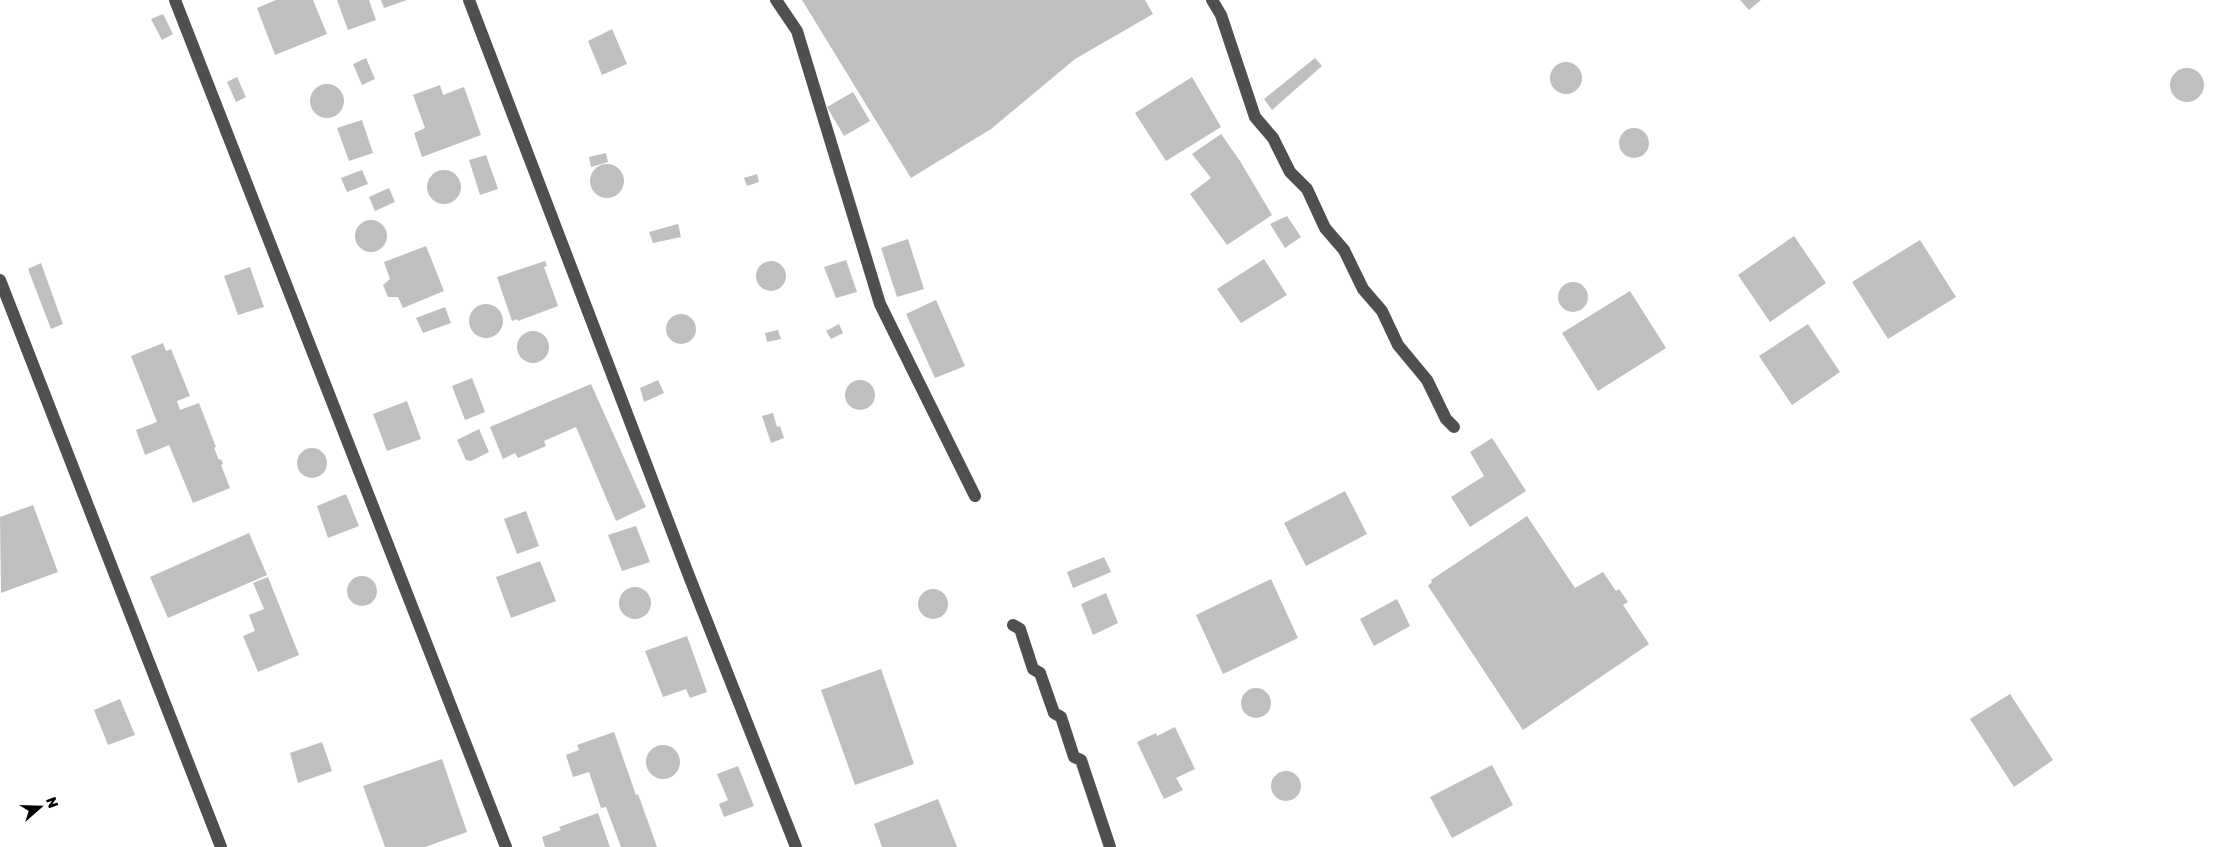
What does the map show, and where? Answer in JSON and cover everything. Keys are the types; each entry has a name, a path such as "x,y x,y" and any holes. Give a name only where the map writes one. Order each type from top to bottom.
{"street":[{"path":"174,0 506,847"},
{"path":"469,0 689,576 796,847"},
{"path":"776,0 797,31 880,304 975,496"},
{"path":"1212,0 1221,15 1254,117 1273,138 1290,172 1307,190 1326,228 1344,250 1363,289 1382,311 1398,345 1427,380 1446,419 1454,427"},
{"path":"0,280 221,847"},
{"path":"1013,626 1020,629 1033,669 1040,673 1054,713 1061,717 1074,757 1081,760 1110,847"}],"building":[{"path":"276,0 313,0 327,34 275,55 257,8"},
{"path":"337,0 369,0 376,20 348,30"},
{"path":"381,0 407,0 384,8"},
{"path":"802,0 1145,0 1153,14 1075,59 991,129 911,178"},
{"path":"1740,0 1761,0 1749,10"},
{"path":"163,14 173,34 162,40 151,19"},
{"path":"612,29 627,64 602,75 588,41"},
{"path":"366,58 375,79 362,85 353,64"},
{"path":"1315,58 1322,66 1272,110 1264,99"},
{"path":"1566,62 1572,63 1577,67 1581,72 1581,84 1577,89 1572,93 1566,94 1560,93 1555,89 1551,84 1550,78 1551,72 1555,67 1560,63"},
{"path":"2187,68 2194,69 2199,73 2203,78 2203,92 2199,97 2194,101 2187,102 2180,101 2175,97 2171,92 2170,85 2171,78 2175,73 2180,69"},
{"path":"237,77 246,97 236,102 227,82"},
{"path":"1192,77 1221,127 1166,161 1135,113"},
{"path":"327,84 339,89 344,101 339,113 327,118 315,113 310,101 315,89"},
{"path":"440,85 443,95 464,87 481,135 422,157 414,133 425,128 413,95"},
{"path":"853,92 870,121 844,136 827,107"},
{"path":"362,120 373,153 349,161 337,128"},
{"path":"1634,128 1645,132 1649,143 1645,154 1634,158 1623,154 1619,143 1623,132"},
{"path":"1221,134 1240,161 1272,215 1227,245 1190,194 1211,178 1192,154"},
{"path":"606,153 608,162 591,167 589,157"},
{"path":"486,155 498,189 480,195 469,160"},
{"path":"607,164 619,169 624,181 619,193 607,198 595,193 590,181 595,169"},
{"path":"362,170 368,184 347,192 341,178"},
{"path":"444,170 456,175 461,187 456,199 444,204 432,199 427,187 432,175"},
{"path":"757,174 759,182 747,186 744,178"},
{"path":"389,188 395,202 375,211 369,197"},
{"path":"1287,216 1301,237 1285,248 1270,224"},
{"path":"371,220 377,221 382,225 386,230 386,242 382,247 377,251 371,252 365,251 360,247 356,242 355,236 356,230 360,225 365,221"},
{"path":"678,224 681,237 653,243 649,232"},
{"path":"1794,236 1826,283 1770,322 1738,275"},
{"path":"908,239 924,289 897,297 881,248"},
{"path":"1920,240 1956,297 1888,339 1852,282"},
{"path":"426,246 444,291 403,308 398,297 388,297 383,285 390,279 384,262"},
{"path":"1264,259 1287,295 1241,323 1217,289"},
{"path":"846,260 857,292 836,298 824,267"},
{"path":"545,261 547,266 544,267 558,306 518,321 517,319 512,321 497,277"},
{"path":"771,261 777,262 785,270 785,282 777,290 771,291 765,290 757,282 756,276 757,270 765,262"},
{"path":"41,263 63,324 51,329 28,269"},
{"path":"250,267 264,307 238,315 224,276"},
{"path":"1573,282 1584,286 1588,297 1584,308 1573,312 1562,308 1558,297 1562,286"},
{"path":"1630,291 1666,348 1598,391 1562,333"},
{"path":"936,300 965,366 935,378 906,314"},
{"path":"486,304 498,309 503,321 498,333 486,338 474,333 469,321 474,309"},
{"path":"445,307 451,323 423,333 416,318"},
{"path":"681,314 687,315 695,323 695,335 687,343 681,344 675,343 667,335 666,329 667,323 675,315"},
{"path":"839,324 843,333 831,339 826,331"},
{"path":"1808,324 1840,372 1792,405 1759,356"},
{"path":"778,330 781,339 767,342 765,333"},
{"path":"533,331 545,335 549,347 545,359 533,363 521,359 517,347 521,335"},
{"path":"163,343 166,351 171,349 190,396 177,401 180,410 199,403 216,447 214,448 219,460 221,459 223,464 221,465 230,488 193,503 169,445 145,455 136,430 157,422 131,356"},
{"path":"472,378 485,412 465,420 452,386"},
{"path":"658,380 664,393 644,402 640,388"},
{"path":"860,380 871,384 875,395 871,406 860,410 849,406 845,395 849,384"},
{"path":"591,384 646,507 616,521 576,427 544,441 546,446 518,458 515,453 503,459 490,427"},
{"path":"407,401 421,439 387,451 373,414"},
{"path":"773,413 777,427 780,426 784,438 771,443 762,416"},
{"path":"479,429 489,452 471,461 466,460 457,440"},
{"path":"1492,438 1526,491 1470,527 1451,497 1484,476 1470,452"},
{"path":"312,448 323,452 327,463 323,474 312,478 301,474 297,463 301,452"},
{"path":"1345,491 1367,534 1306,566 1284,523"},
{"path":"346,494 359,526 328,538 317,506"},
{"path":"33,505 58,572 1,593 0,517"},
{"path":"526,511 539,546 517,554 504,519"},
{"path":"1527,516 1575,588 1603,572 1616,591 1619,589 1628,602 1623,605 1649,644 1523,730 1428,586 1432,582 1431,580"},
{"path":"636,526 650,562 622,571 608,535"},
{"path":"249,533 267,575 168,618 150,577"},
{"path":"1104,557 1111,572 1073,588 1067,572"},
{"path":"540,561 556,601 511,618 496,577"},
{"path":"362,576 373,580 377,591 373,602 362,606 351,602 347,591 351,580"},
{"path":"268,577 299,655 258,672 243,636 255,631 249,615 264,609 253,583"},
{"path":"1271,579 1298,638 1223,674 1196,615"},
{"path":"635,587 647,591 651,603 647,615 635,619 623,615 619,603 623,591"},
{"path":"933,589 939,590 947,598 947,610 939,618 933,619 927,618 919,610 918,604 919,598 927,590"},
{"path":"1106,593 1118,623 1093,635 1081,604"},
{"path":"1397,599 1410,626 1374,646 1360,619"},
{"path":"687,636 707,692 690,698 686,689 663,697 645,651"},
{"path":"881,669 914,764 855,785 821,690"},
{"path":"1256,688 1267,692 1271,703 1267,714 1256,718 1245,714 1241,703 1245,692"},
{"path":"2010,694 2053,760 2014,787 1970,719"},
{"path":"120,699 135,735 108,745 94,710"},
{"path":"1175,727 1195,769 1176,778 1183,790 1164,799 1137,742 1156,733 1157,736"},
{"path":"614,732 657,847 621,847 606,807 601,808 589,772 573,777 566,755 579,750 577,745"},
{"path":"322,742 332,771 298,783 290,753"},
{"path":"663,745 675,750 680,762 675,774 663,779 651,774 646,762 651,750"},
{"path":"442,759 467,832 425,847 385,847 363,786"},
{"path":"1492,765 1513,805 1452,838 1430,797"},
{"path":"738,766 754,806 724,817 719,804 728,800 717,774"},
{"path":"1286,771 1297,775 1301,786 1297,797 1286,801 1275,797 1271,786 1275,775"},
{"path":"938,799 957,847 882,847 874,824"},
{"path":"598,813 610,847 545,847 542,837 561,830 559,827"}]}
